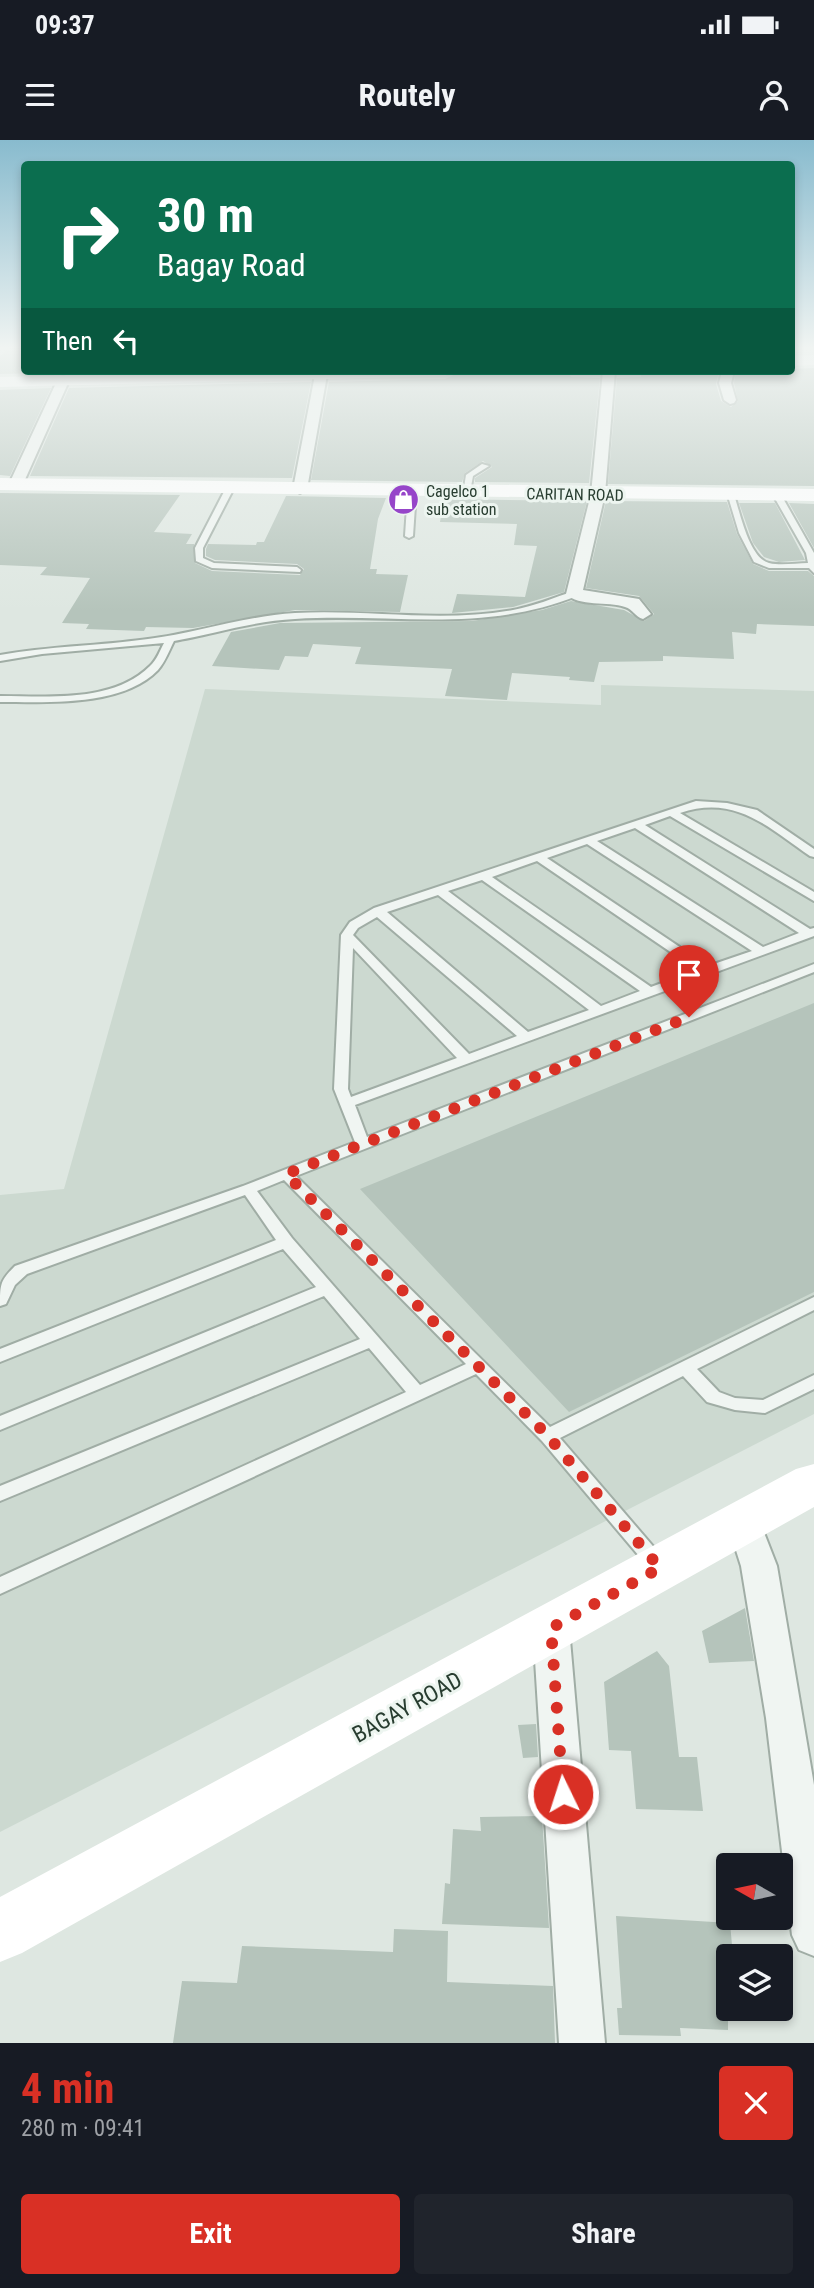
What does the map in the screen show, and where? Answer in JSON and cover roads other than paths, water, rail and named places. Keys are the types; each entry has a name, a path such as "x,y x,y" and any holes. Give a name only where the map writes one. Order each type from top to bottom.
{"street":[{"path":"8,484 34,435"},
{"path":"300,489 310,435"},
{"path":"603,435 598,494 574,594 633,603 642,614"},
{"name":"CARITAN ROAD","path":"8,484 814,495"},
{"name":"BAGAY ROAD","path":"0,1931 814,1483"},
{"path":"744,1522 759,1566 783,1704 814,1936"},
{"path":"551,1628 582,2043"}],"lane":[{"path":"466,492 470,475 485,466"},
{"path":"230,488 199,548 199,559 212,565 297,570"},
{"path":"409,536 412,491"},
{"path":"730,495 750,551 756,560 770,565 814,568 810,553 777,495"},
{"path":"0,658 50,649 170,639 233,624 291,616 502,615 555,604 574,594"},
{"path":"0,699 78,697 106,692 138,681 155,668 170,639"},
{"path":"363,1144 341,1089 347,935 354,925 378,911 696,804 727,806 752,812 814,854"},
{"path":"672,813 814,897"},
{"path":"636,824 811,933"},
{"path":"588,840 761,951"},
{"path":"538,857 707,971"},
{"path":"482,876 650,992"},
{"path":"439,890 598,1010"},
{"path":"378,911 526,1037"},
{"path":"346,1103 811,933"},
{"path":"347,935 466,1059"},
{"path":"0,1300 8,1282 21,1270 248,1189 814,968"},
{"path":"286,1174 548,1436 660,1568"},
{"path":"248,1189 286,1242 418,1394"},
{"path":"0,1356 286,1242"},
{"path":"0,1423 326,1289"},
{"path":"548,1436 814,1303"},
{"path":"0,1494 373,1340"},
{"path":"0,1586 478,1366"},
{"path":"686,1368 713,1397 735,1404 765,1407 814,1381"}],"place":[{"name":"Cagelco 1 sub station","path":"403,500"}]}
